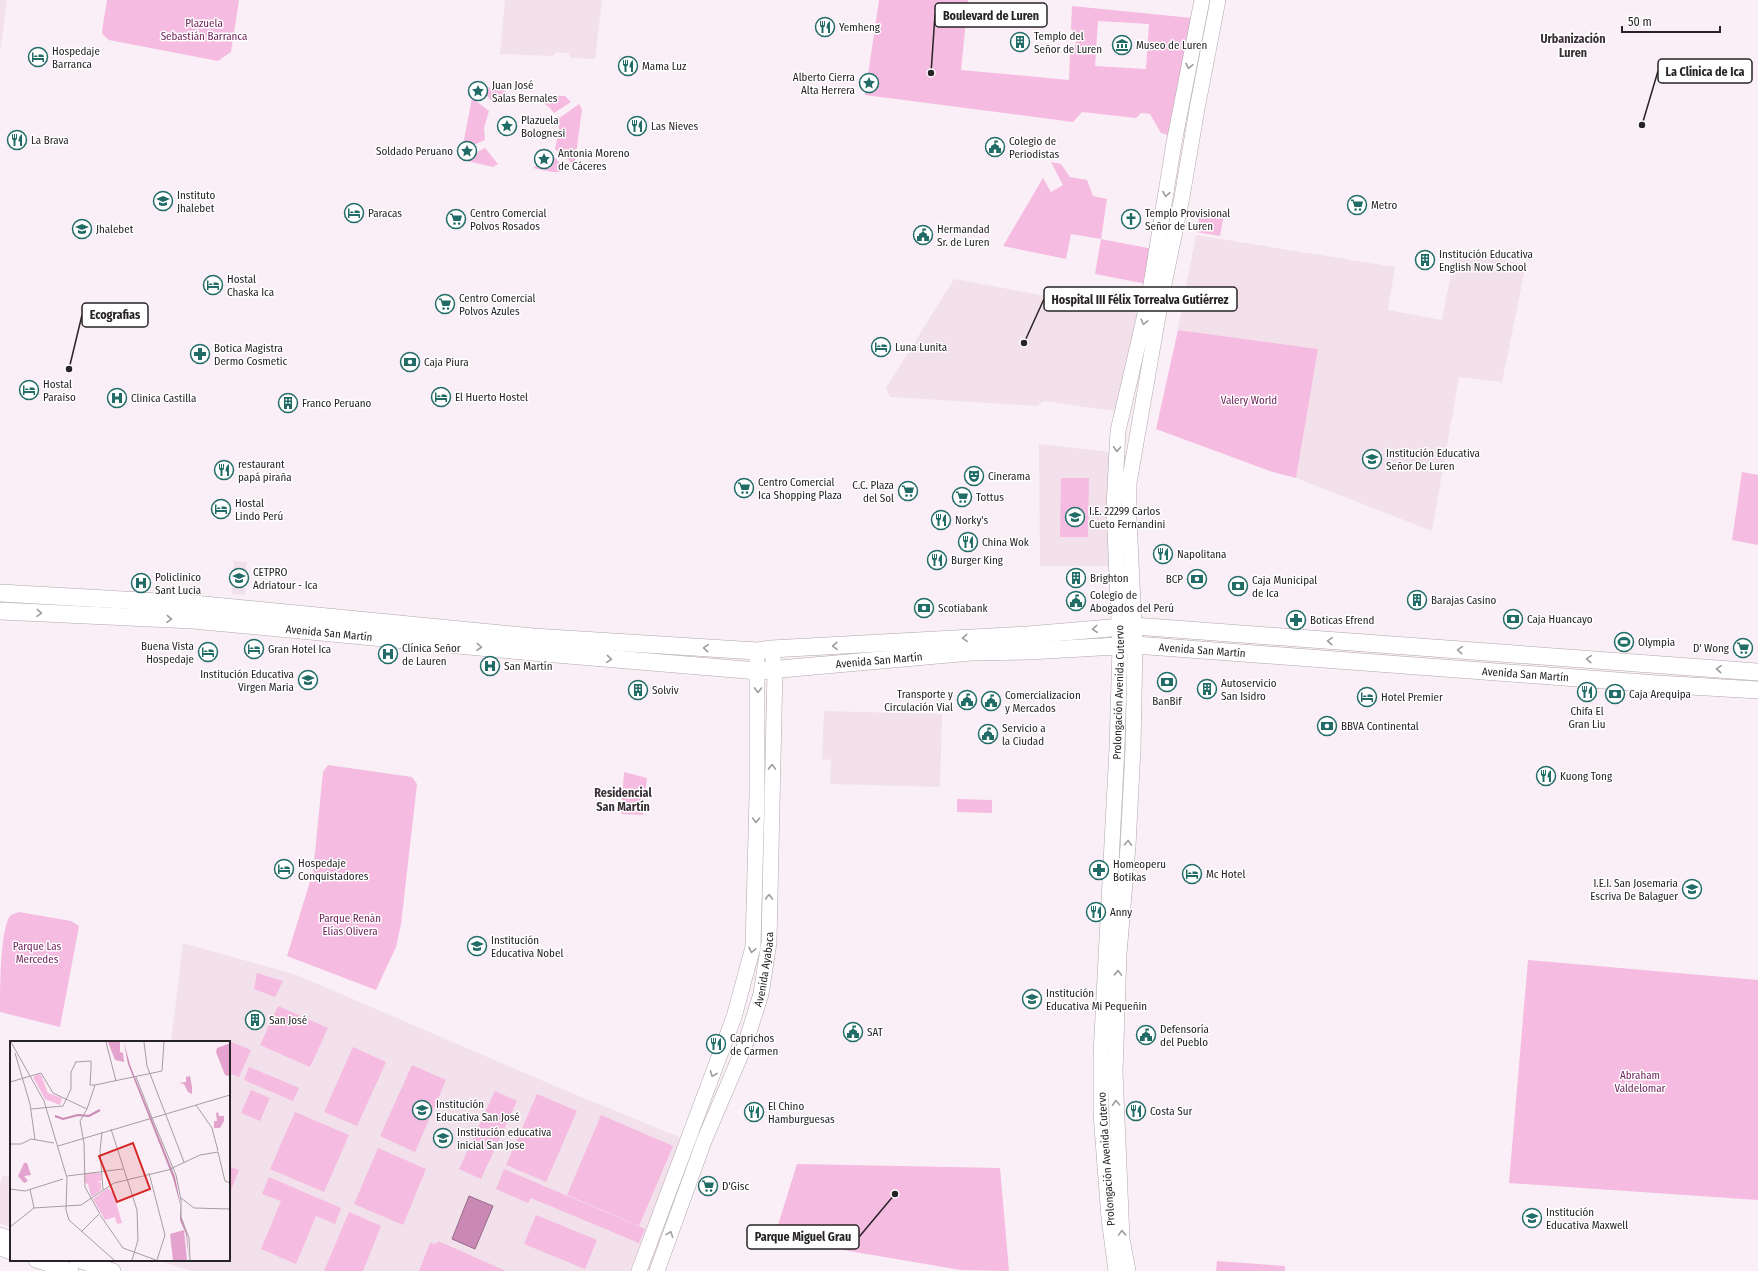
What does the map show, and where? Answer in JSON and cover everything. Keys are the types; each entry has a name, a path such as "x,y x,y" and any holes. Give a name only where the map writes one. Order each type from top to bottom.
{"main road":[{"name":"Avenida San Martín","path":"0,593 194,604 533,637 764,650 1028,635 1126,627 1758,672"},
{"name":"Avenida San Martín","path":"0,611 193,620 532,652 758,671 971,652 1127,646 1758,690"}],"street":[{"name":"Prolongación Avenida Cutervo","path":"1128,1271 1122,1239 1115,1072 1119,954 1129,823 1127,646 1114,507 1118,431 1150,297 1174,143 1202,0"},
{"name":"Prolongación Avenida Cutervo","path":"1126,627 1129,483 1158,314 1182,197 1218,0"},
{"name":"Prolongación Avenida Cutervo","path":"1116,1271 1109,1218 1101,1114 1101,1054 1113,838 1127,646"},
{"name":"Avenida Ayabaca","path":"657,1271 704,1141 745,1045 761,994 769,942 775,670 764,650"},
{"name":"Avenida Ayabaca","path":"639,1271 734,1017 753,947 756,892 758,671 764,650"},
{"path":"0,1235 10,1239"},
{"path":"0,1248 10,1252"},
{"path":"39,1261 71,1271"},
{"path":"80,1261 113,1271"}],"shaded area":[{"path":"0,0 7,0 0,53"},
{"path":"505,0 602,0 595,59 571,58 568,53 557,52 553,56 500,54"},
{"path":"1196,235 1395,267 1388,310 1442,320 1455,252 1526,264 1502,382 1459,377 1432,531 1296,478 1318,349 1178,330"},
{"path":"954,279 1138,313 1120,412 1044,401 1037,406 890,397 886,388"},
{"name":"I.E. 22299 Carlos Cueto Fernandini","path":"1039,444 1111,452 1113,566 1040,566"},
{"name":"CETPRO Adriatour - Ica","path":"234,561 247,562 245,595 232,594"},
{"path":"824,711 942,714 940,787 830,784 831,760 822,759"},
{"name":"Institución Educativa San José","path":"183,943 297,975 550,1084 679,1137 682,1144 630,1271 191,1271 161,1261 230,1261 230,1041 171,1041"},
{"path":"3,1175 10,1178 10,1227 0,1224 0,1184"},
{"path":"469,1196 493,1206 475,1249 452,1239"}],"green space":[{"name":"Plazuela Sebastián Barranca","path":"107,0 239,0 231,52 218,61 109,40 103,35 102,31"},
{"path":"879,0 968,0 961,70 1069,80 1070,53 1076,44 1075,36 1071,28 1072,6 1192,18 1168,135 1161,133 1150,114 1141,113 1136,118 1082,112 1073,122 865,95","holes":["1098,21 1149,24 1146,69 1095,66"]},
{"path":"479,86 505,90 508,97 494,104"},
{"path":"540,95 565,96 571,102 554,113 549,107 539,100"},
{"path":"472,98 489,111 484,128 485,140 462,150"},
{"path":"579,104 582,109 575,162 572,163 555,149 559,130 558,119"},
{"path":"485,148 498,164 493,167 467,161 466,158"},
{"path":"552,155 564,167 561,172 552,172 533,168"},
{"path":"1051,162 1061,164 1070,177 1087,180 1093,196 1107,199 1101,239 1071,234 1066,259 1003,246 1043,178 1051,192 1063,185"},
{"path":"1201,209 1224,214 1220,236 1196,232"},
{"path":"1101,239 1153,249 1147,284 1095,274"},
{"name":"Valery World","path":"1178,330 1318,349 1296,478 1273,472 1156,429"},
{"path":"1742,472 1758,475 1758,545 1732,540"},
{"path":"1061,478 1089,478 1088,537 1060,537"},
{"name":"Parque Renán Elías Olivera","path":"328,765 412,777 417,784 401,924 396,947 376,990 287,956 313,872 323,772"},
{"path":"624,772 647,778 643,815 621,814"},
{"path":"957,799 992,800 992,813 957,812"},
{"name":"Parque Las Mercedes","path":"19,912 71,921 79,926 60,1027 0,1012 1,961 4,934 10,916"},
{"name":"Abraham Valdelomar","path":"1528,960 1758,980 1758,1200 1509,1183"},
{"path":"257,973 283,981 275,997 254,989"},
{"path":"278,1006 328,1028 310,1067 260,1045"},
{"path":"230,1041 251,1050 239,1077 230,1073"},
{"path":"353,1047 386,1062 357,1126 324,1112"},
{"path":"412,1065 446,1080 415,1152 380,1136"},
{"path":"249,1067 299,1088 293,1101 244,1080"},
{"path":"251,1090 270,1098 260,1121 241,1113"},
{"path":"495,1091 517,1101 481,1179 459,1169"},
{"path":"537,1094 577,1111 546,1182 506,1165"},
{"path":"295,1112 349,1135 324,1192 270,1169"},
{"path":"601,1115 673,1146 639,1226 567,1195"},
{"path":"378,1148 426,1169 403,1225 354,1204"},
{"path":"797,1164 1000,1168 1009,1271 961,1270 843,1250 773,1241"},
{"path":"230,1166 239,1170 230,1192"},
{"path":"504,1169 645,1229 639,1243 531,1198 528,1203 496,1189"},
{"path":"269,1177 341,1208 335,1224 316,1216 296,1264 261,1249 281,1201 262,1194"},
{"path":"349,1212 381,1226 363,1271 324,1271"},
{"path":"536,1215 597,1240 585,1269 524,1244"},
{"path":"438,1241 506,1271 419,1271 430,1243 436,1244"},
{"path":"1217,1261 1285,1266 1285,1271 1216,1271"}],"place":[{"name":"Yemheng","path":"825,27"},
{"name":"Templo del Señor de Luren","path":"1020,42"},
{"name":"Museo de Luren","path":"1122,45"},
{"name":"Hospedaje Barranca","path":"38,57"},
{"name":"Mama Luz","path":"628,66"},
{"name":"Boulevard de Luren","path":"931,73"},
{"name":"Alberto Cierra Alta Herrera","path":"869,83"},
{"name":"Juan José Salas Bernales","path":"478,91"},
{"name":"La Clinica de Ica","path":"1642,125"},
{"name":"Plazuela Bolognesi","path":"507,126"},
{"name":"Las Nieves","path":"637,126"},
{"name":"La Brava","path":"17,140"},
{"name":"Colegio de Periodistas","path":"995,147"},
{"name":"Soldado Peruano","path":"467,151"},
{"name":"Antonia Moreno de Cáceres","path":"544,159"},
{"name":"Instituto Jhalebet","path":"163,201"},
{"name":"Metro","path":"1357,205"},
{"name":"Paracas","path":"354,213"},
{"name":"Centro Comercial Polvos Rosados","path":"456,219"},
{"name":"Templo Provisional Señor de Luren","path":"1131,219"},
{"name":"Jhalebet","path":"82,229"},
{"name":"Hermandad Sr. de Luren","path":"923,235"},
{"name":"Institución Educativa English Now School","path":"1425,260"},
{"name":"Hostal Chaska Ica","path":"213,285"},
{"name":"Centro Comercial Polvos Azules","path":"445,304"},
{"name":"Hospital III Félix Torrealva Gutiérrez","path":"1024,343"},
{"name":"Luna Lunita","path":"881,347"},
{"name":"Botica Magistra Dermo Cosmetic","path":"200,354"},
{"name":"Caja Piura","path":"410,362"},
{"name":"Ecografias","path":"69,369"},
{"name":"Hostal Paraiso","path":"29,390"},
{"name":"El Huerto Hostel","path":"441,397"},
{"name":"Clinica Castilla","path":"117,398"},
{"name":"Franco Peruano","path":"288,403"},
{"name":"Institución Educativa Señor De Luren","path":"1372,459"},
{"name":"restaurant papá piraña","path":"224,470"},
{"name":"Cinerama","path":"974,476"},
{"name":"Centro Comercial Ica Shopping Plaza","path":"744,488"},
{"name":"C.C. Plaza del Sol","path":"908,491"},
{"name":"Tottus","path":"962,497"},
{"name":"Hostal Lindo Perú","path":"221,509"},
{"name":"I.E. 22299 Carlos Cueto Fernandini","path":"1075,517"},
{"name":"Norky's","path":"941,520"},
{"name":"China Wok","path":"968,542"},
{"name":"Napolitana","path":"1163,554"},
{"name":"Burger King","path":"937,560"},
{"name":"CETPRO Adriatour - Ica","path":"239,578"},
{"name":"Brighton","path":"1076,578"},
{"name":"BCP","path":"1197,579"},
{"name":"Policlinico Sant Lucia","path":"141,583"},
{"name":"Caja Municipal de Ica","path":"1238,586"},
{"name":"Barajas Casino","path":"1417,600"},
{"name":"Colegio de Abogados del Perú","path":"1076,601"},
{"name":"Scotiabank","path":"924,608"},
{"name":"Caja Huancayo","path":"1513,619"},
{"name":"Boticas Efrend","path":"1296,620"},
{"name":"Olympia","path":"1624,642"},
{"name":"D' Wong","path":"1743,648"},
{"name":"Gran Hotel Ica","path":"254,649"},
{"name":"Buena Vista Hospedaje","path":"208,652"},
{"name":"Clínica Señor de Lauren","path":"388,654"},
{"name":"San Martín","path":"490,666"},
{"name":"Institución Educativa Virgen Maria","path":"308,680"},
{"name":"BanBif","path":"1167,682"},
{"name":"Autoservicio San Isidro","path":"1207,689"},
{"name":"Solviv","path":"638,690"},
{"name":"Chifa El Gran Liu","path":"1587,692"},
{"name":"Caja Arequipa","path":"1615,694"},
{"name":"Hotel Premier","path":"1367,697"},
{"name":"Transporte y Circulación Vial","path":"967,700"},
{"name":"Comercializacion y Mercados","path":"991,701"},
{"name":"BBVA Continental","path":"1327,726"},
{"name":"Servicio a la Ciudad","path":"988,734"},
{"name":"Kuong Tong","path":"1546,776"},
{"name":"Hospedaje Conquistadores","path":"284,869"},
{"name":"Homeoperu Botikas","path":"1099,870"},
{"name":"Mc Hotel","path":"1192,874"},
{"name":"I.E.I. San Josemaria Escriva De Balaguer","path":"1692,889"},
{"name":"Anny","path":"1096,912"},
{"name":"Institución Educativa Nobel","path":"477,946"},
{"name":"Institución Educativa Mi Pequeñin","path":"1032,999"},
{"name":"San José","path":"255,1020"},
{"name":"SAT","path":"853,1032"},
{"name":"Defensoría del Pueblo","path":"1146,1035"},
{"name":"Caprichos de Carmen","path":"716,1044"},
{"name":"Institución Educativa San José","path":"422,1110"},
{"name":"Costa Sur","path":"1136,1111"},
{"name":"El Chino Hamburguesas","path":"754,1112"},
{"name":"Institución educativa inicial San Jose","path":"443,1138"},
{"name":"D'Gisc","path":"708,1186"},
{"name":"Parque Miguel Grau","path":"895,1194"},
{"name":"Institución Educativa Maxwell","path":"1532,1218"}],"district":[{"name":"Urbanización Luren","path":"1573,46"},
{"name":"Residencial San Martín","path":"623,800"}]}
